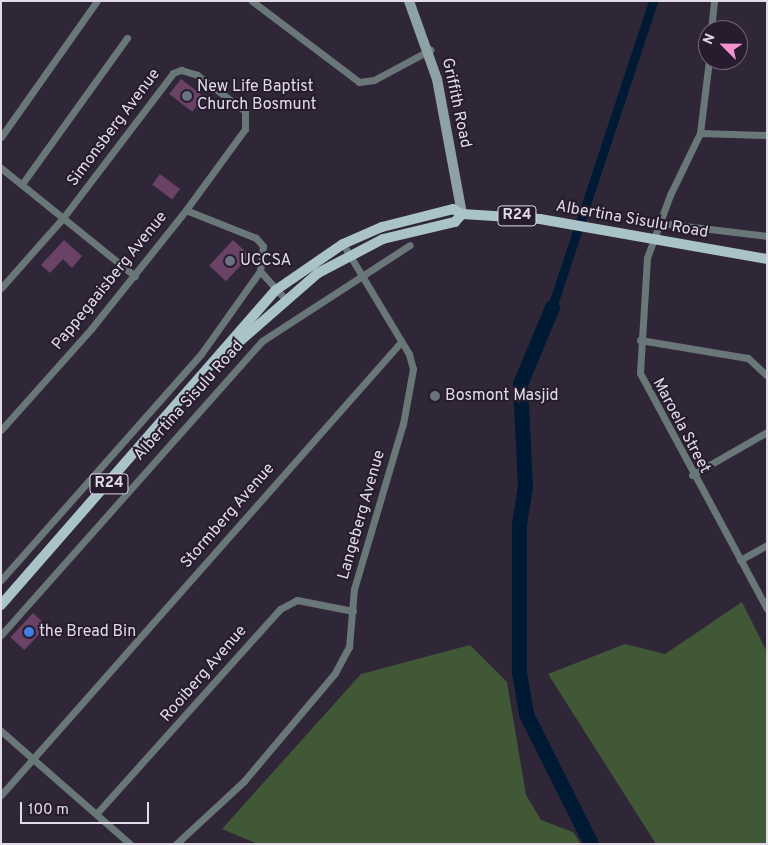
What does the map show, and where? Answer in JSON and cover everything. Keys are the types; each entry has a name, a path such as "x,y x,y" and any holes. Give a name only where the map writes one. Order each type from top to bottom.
{"main road":[{"name":"Albertina Sisulu Road","path":"215,363 226,343 276,290 343,244 403,219 453,209 462,214 509,215 653,238 767,259"},
{"name":"Albertina Sisulu Road","path":"1,605 215,363 284,298 348,255 383,239 454,222 462,214"}],"street":[{"path":"1,137 79,33 97,1"},
{"path":"252,1 359,82 374,80 430,50"},
{"name":"Griffith Road","path":"409,1 430,50 462,214"},
{"path":"712,20 714,1"},
{"path":"22,184 128,38"},
{"name":"Simonsberg Avenue","path":"1,288 63,218 159,88 181,70 197,75 240,106 248,120 186,210"},
{"name":"Maroela Street","path":"708,70 700,134 653,238 640,340 641,379 767,609"},
{"path":"700,134 767,135"},
{"path":"1,168 135,276"},
{"name":"Pappegaaisberg Avenue","path":"1,430 135,276 186,210 256,238 263,246 260,271"},
{"name":"Albertina Sisulu Road","path":"660,222 767,236"},
{"path":"343,244 360,277 401,342"},
{"name":"Albertina Sisulu Road","path":"1,635 262,341 410,245"},
{"path":"260,271 284,298"},
{"name":"Albertina Sisulu Road","path":"1,580 201,354 260,271"},
{"path":"640,340 740,356 761,367 767,376"},
{"name":"Langeberg Avenue","path":"176,844 244,781 335,673 349,647 356,579 411,390 412,362 401,342"},
{"name":"Stormberg Avenue","path":"1,795 401,342"},
{"path":"692,475 767,432"},
{"path":"740,560 767,545"},
{"name":"Rooiberg Avenue","path":"97,813 280,609 297,600 353,611"},
{"path":"1,731 97,813 130,844"}],"green space":[{"path":"742,602 767,652 767,844 656,844 548,674 625,644 665,654"},
{"path":"470,645 507,682 526,795 541,820 573,832 581,844 258,844 222,829 361,674"}],"building":[{"name":"New Life Baptist Church Bosmunt","path":"181,79 204,97 192,112 169,94"},
{"path":"160,174 180,189 172,199 152,184"},
{"path":"64,240 82,256 72,268 63,259 50,273 41,265"},
{"name":"UCCSA","path":"233,240 250,256 226,281 209,266"},
{"name":"the Bread Bin","path":"33,613 47,626 24,650 10,637"}],"waterway":[{"path":"552,307 653,1"},
{"path":"552,307 520,384 525,486 519,525 519,672 526,714 591,844"}],"place":[{"name":"New Life Baptist Church Bosmunt","path":"187,96"},
{"name":"UCCSA","path":"230,261"},
{"name":"Bosmont Masjid","path":"435,396"},
{"name":"the Bread Bin","path":"29,632"}]}
